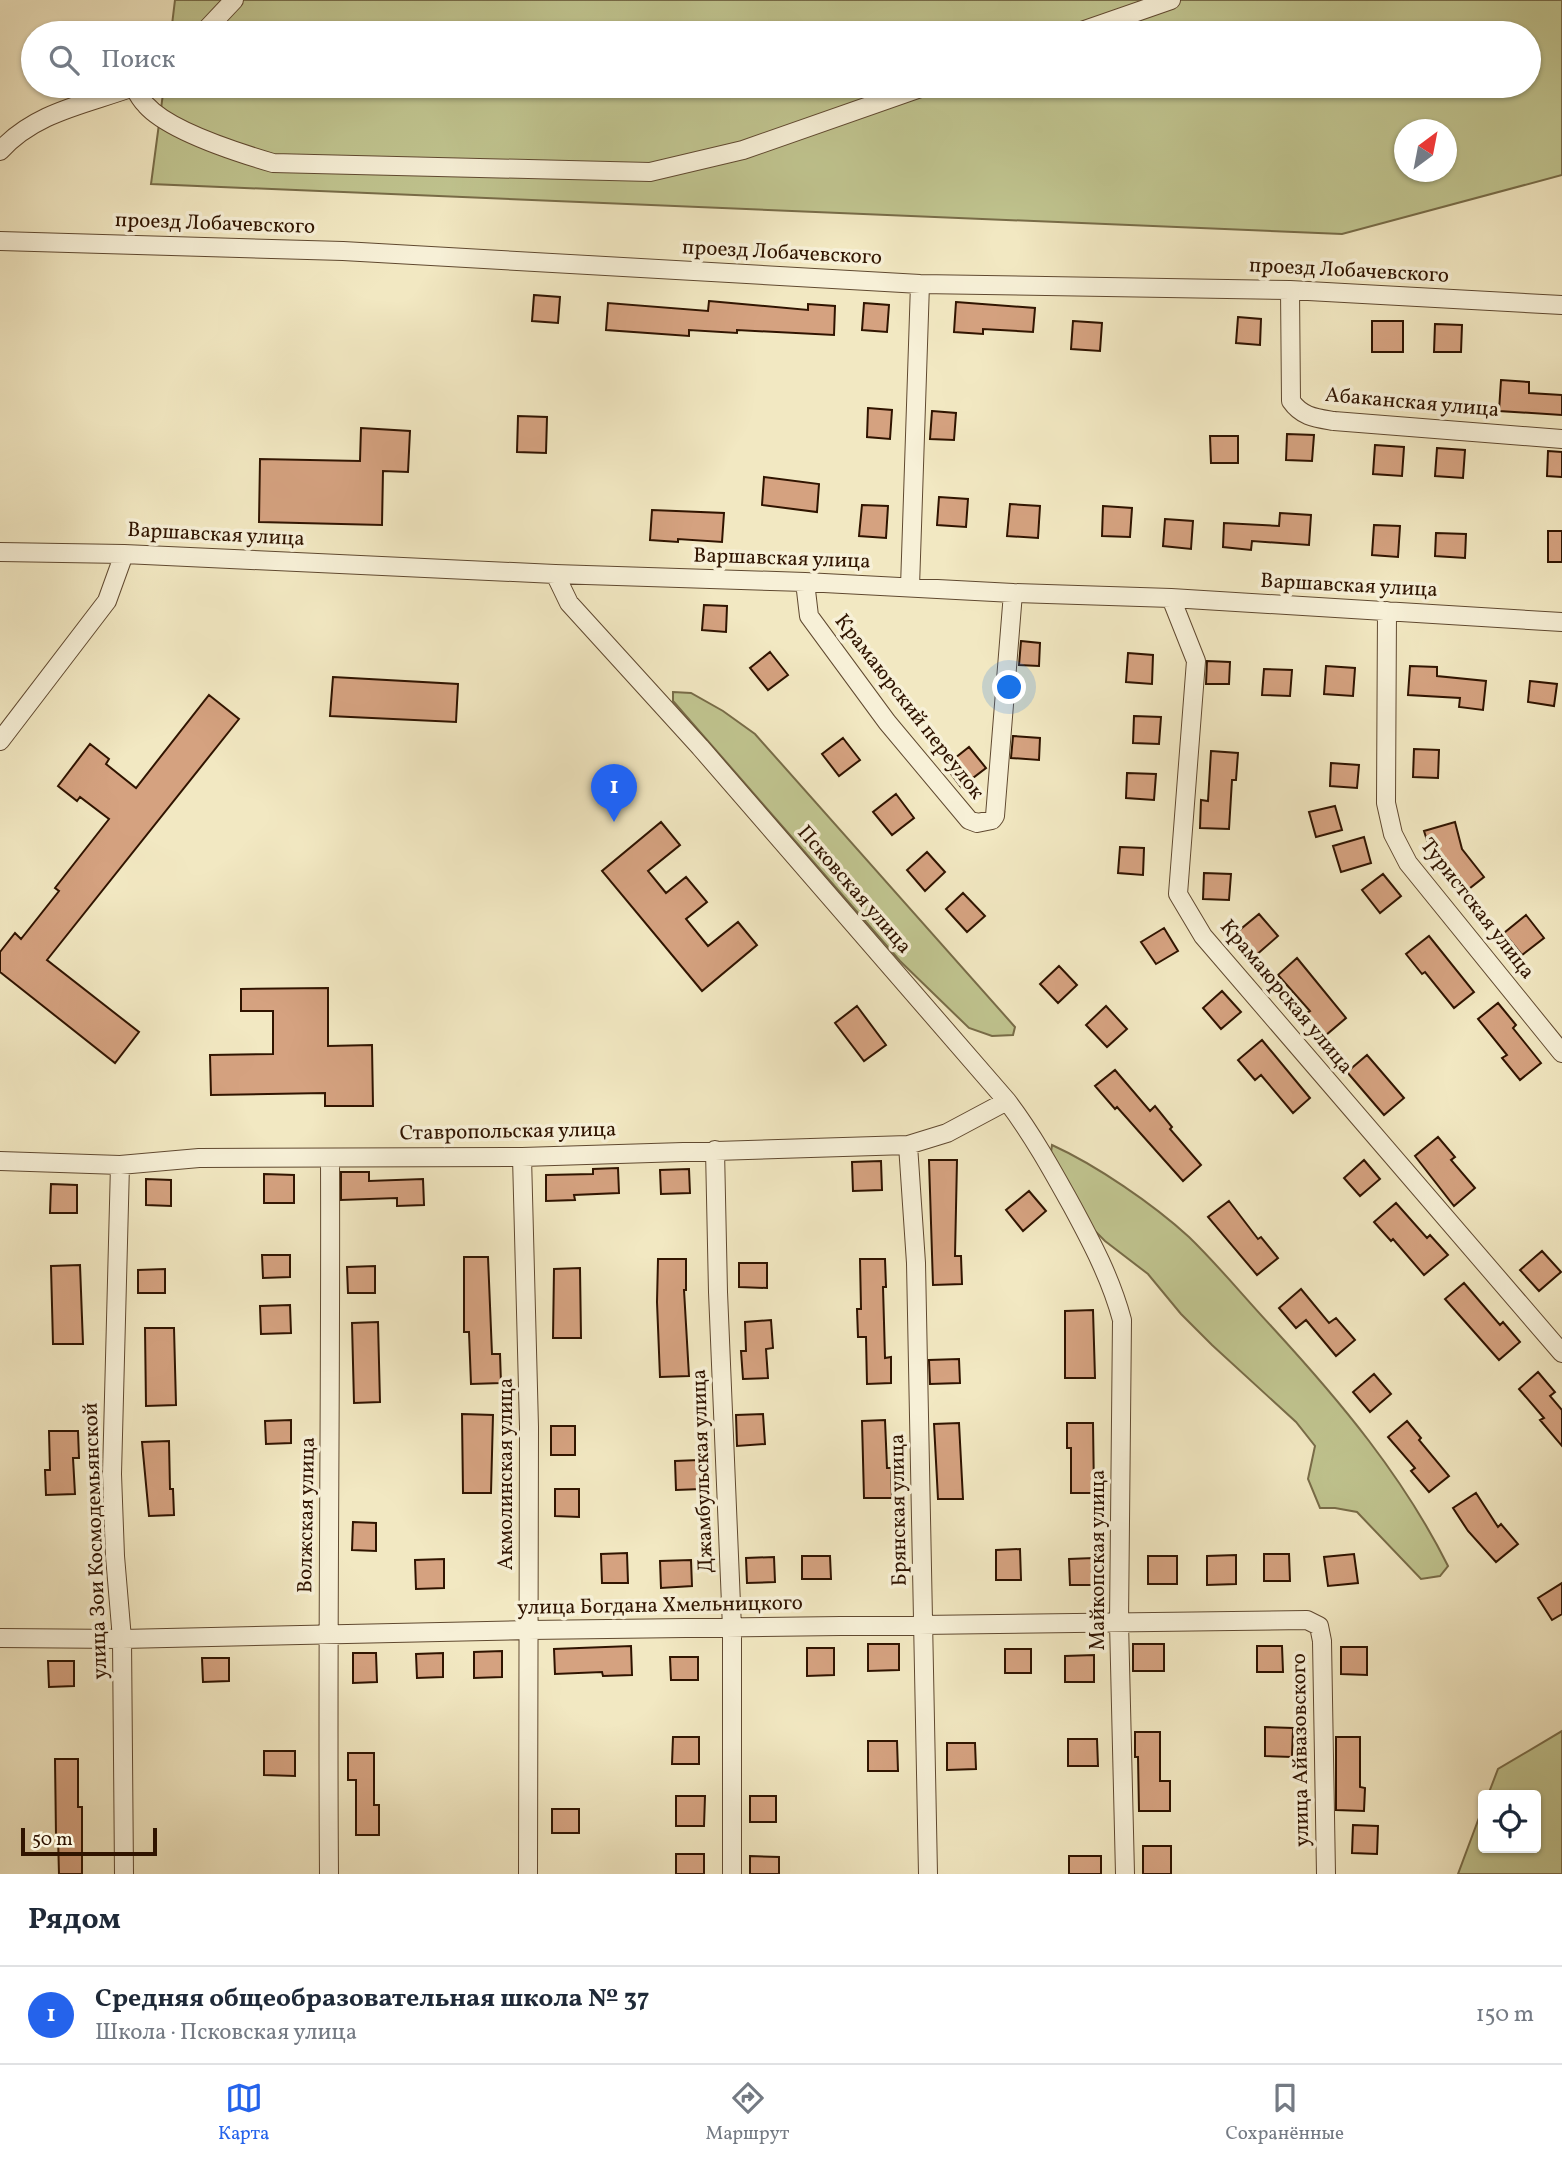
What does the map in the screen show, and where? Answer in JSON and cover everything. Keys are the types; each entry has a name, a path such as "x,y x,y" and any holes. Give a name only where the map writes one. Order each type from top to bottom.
{"street":[{"path":"214,21 234,0"},
{"path":"1111,21 1171,0"},
{"path":"0,152 38,120 97,98"},
{"path":"142,98 147,106 179,128 245,155 273,163 650,172 743,150 892,98"},
{"name":"проезд Лобачевского","path":"0,241 343,251 920,284 1290,290 1562,305"},
{"path":"910,587 920,284"},
{"name":"Абаканская улица","path":"1290,290 1292,401 1297,410 1307,416 1334,421 1562,439"},
{"name":"Варшавская улица","path":"0,552 124,554 555,575 805,582 1171,598 1562,622"},
{"path":"0,741 107,601 124,554"},
{"name":"Псковская улица","path":"555,575 569,603 700,747 1007,1101 1033,1136 1096,1251"},
{"name":"Крамаюрский переулок","path":"805,582 809,616 887,722 969,820 977,823 992,820 995,816 1013,593"},
{"name":"Крамаюрская улица","path":"1171,598 1196,661 1178,894 1189,916 1203,936 1562,1353"},
{"name":"Туристская улица","path":"1387,611 1386,803 1393,834 1408,863 1562,1053"},
{"name":"Ставропольская улица","path":"0,1161 120,1165 199,1157 522,1157 908,1145 947,1133 1007,1101"},
{"name":"Брянская улица","path":"908,1145 916,1263 928,1874"},
{"name":"Джамбульская улица","path":"715,1150 732,1628 733,1874"},
{"name":"Акмолинская улица","path":"522,1157 529,1427 528,1874"},
{"name":"Волжская улица","path":"329,1874 327,1636 331,1444 330,1158"},
{"name":"улица Зои Космодемьянской","path":"120,1165 112,1474 122,1639 124,1874"},
{"name":"Майкопская улица","path":"1096,1251 1114,1289 1122,1320 1119,1622 1125,1874"},
{"name":"улица Богдана Хмельницкого","path":"0,1638 122,1639 529,1630 1307,1620 1319,1626"},
{"name":"улица Айвазовского","path":"1319,1626 1322,1641 1326,1874"}],"green space":[{"path":"175,0 1562,0 1562,175 1342,234 151,184 162,98 1541,98 1541,21 172,21"},
{"path":"673,692 691,693 723,711 755,734 1015,1027 1013,1035 992,1036 969,1028 900,961 673,701"},
{"path":"1052,1145 1105,1174 1175,1224 1297,1355 1369,1440 1411,1501 1448,1566 1440,1576 1421,1579 1357,1512 1320,1508 1308,1479 1315,1446 1296,1422 1181,1314 1148,1274 1092,1228 1051,1152"},
{"path":"1562,1731 1562,1874 1458,1874 1478,1820 1478,1853 1541,1853 1541,1790 1490,1790 1498,1769"}],"building":[{"path":"534,295 560,297 558,323 532,321"},
{"path":"709,301 808,310 808,304 835,306 834,335 689,330 689,336 606,330 608,303 708,311"},
{"path":"956,302 1035,308 1033,332 983,329 983,334 954,332"},
{"path":"864,303 889,305 887,332 862,330"},
{"path":"1238,317 1261,319 1260,345 1236,343"},
{"path":"1073,321 1102,323 1100,351 1071,349"},
{"path":"1372,321 1403,321 1403,352 1372,352"},
{"path":"1435,324 1462,325 1461,352 1434,352"},
{"path":"1501,380 1529,382 1529,393 1562,395 1562,415 1499,411"},
{"path":"868,408 892,410 890,439 867,437"},
{"path":"932,411 956,413 954,440 930,439"},
{"path":"518,416 547,417 546,453 517,452"},
{"path":"361,428 410,431 408,472 383,471 382,525 259,522 260,459 360,461"},
{"path":"1287,434 1314,435 1312,461 1286,460"},
{"path":"1210,436 1238,436 1238,463 1211,463"},
{"path":"1375,445 1404,447 1402,476 1373,474"},
{"path":"1437,448 1465,450 1463,478 1435,476"},
{"path":"1548,451 1562,452 1562,477 1547,476"},
{"path":"764,477 819,484 817,512 762,505"},
{"path":"939,497 968,499 966,527 937,525"},
{"path":"1010,504 1040,506 1038,538 1007,536"},
{"path":"862,505 888,506 886,538 859,536"},
{"path":"1103,506 1132,508 1130,537 1102,536"},
{"path":"652,510 724,513 722,542 650,540"},
{"path":"1280,513 1311,515 1309,545 1252,541 1251,550 1223,547 1224,523 1279,526"},
{"path":"1165,519 1193,521 1191,549 1163,546"},
{"path":"1374,525 1400,526 1398,557 1372,555"},
{"path":"1548,531 1562,531 1562,562 1548,562"},
{"path":"1436,533 1466,534 1465,558 1435,556"},
{"path":"704,605 727,606 726,632 702,630"},
{"path":"1021,641 1040,643 1039,666 1019,665"},
{"path":"770,652 788,675 768,690 750,668"},
{"path":"1128,653 1153,655 1152,684 1126,682"},
{"path":"1207,661 1230,662 1229,684 1206,684"},
{"path":"1326,666 1355,668 1353,696 1324,694"},
{"path":"1410,666 1437,667 1437,676 1486,681 1483,710 1459,707 1460,698 1408,695"},
{"path":"1264,669 1292,670 1290,696 1262,695"},
{"path":"333,677 458,684 456,722 330,716"},
{"path":"1530,681 1557,684 1554,706 1528,702"},
{"path":"209,695 239,719 47,960 139,1032 115,1063 0,972 0,952 15,933 21,939 59,891 55,888 109,819 80,797 77,801 58,786 90,744 109,759 106,764 136,788"},
{"path":"1134,716 1161,717 1159,744 1133,743"},
{"path":"1013,736 1040,738 1039,760 1011,758"},
{"path":"843,738 860,760 839,776 822,754"},
{"path":"969,747 986,768 961,787 945,766"},
{"path":"1414,749 1439,750 1438,778 1413,777"},
{"path":"1211,751 1238,753 1236,780 1232,780 1229,829 1200,828 1201,800 1208,801"},
{"path":"1331,763 1359,765 1357,788 1330,786"},
{"path":"1127,773 1156,774 1154,800 1126,798"},
{"path":"896,794 914,818 892,835 873,812"},
{"path":"1335,806 1342,830 1316,837 1309,812"},
{"path":"661,822 680,845 648,871 666,893 686,877 707,902 686,919 708,946 738,922 757,945 702,991 602,871"},
{"path":"1455,822 1462,849 1484,877 1465,892 1438,858 1433,859 1424,831"},
{"path":"1364,837 1371,863 1341,872 1333,846"},
{"path":"1120,847 1144,848 1143,875 1118,873"},
{"path":"927,852 945,872 925,891 907,870"},
{"path":"1204,873 1231,874 1229,900 1203,899"},
{"path":"1383,874 1401,896 1380,913 1362,890"},
{"path":"963,893 985,916 967,932 946,909"},
{"path":"1259,914 1278,936 1255,956 1236,933"},
{"path":"1526,915 1544,938 1522,955 1504,933"},
{"path":"1164,928 1178,951 1156,964 1141,942"},
{"path":"1429,936 1474,992 1454,1008 1425,972 1422,974 1406,954"},
{"path":"1297,958 1346,1018 1326,1035 1307,1013 1310,1011 1278,975"},
{"path":"1059,966 1077,985 1058,1003 1040,984"},
{"path":"328,988 328,1046 372,1045 373,1106 325,1106 325,1093 211,1095 210,1055 273,1054 273,1011 241,1011 241,989"},
{"path":"1222,991 1241,1012 1221,1029 1203,1008"},
{"path":"1498,1003 1516,1025 1513,1028 1541,1063 1520,1080 1502,1058 1507,1055 1478,1019"},
{"path":"857,1006 886,1045 864,1061 835,1023"},
{"path":"1106,1006 1127,1029 1107,1047 1086,1025"},
{"path":"1262,1040 1310,1098 1293,1113 1261,1075 1255,1080 1238,1060"},
{"path":"1367,1055 1404,1098 1384,1115 1347,1072"},
{"path":"1115,1070 1150,1111 1155,1106 1172,1127 1170,1129 1201,1165 1183,1181 1095,1086"},
{"path":"1438,1137 1455,1157 1451,1160 1475,1188 1454,1206 1415,1156"},
{"path":"929,1160 957,1160 955,1256 961,1256 962,1284 933,1285"},
{"path":"1364,1160 1380,1179 1360,1196 1344,1178"},
{"path":"881,1161 882,1190 853,1191 852,1162"},
{"path":"618,1168 619,1193 574,1195 575,1200 546,1201 546,1175 593,1174 593,1169"},
{"path":"689,1169 690,1193 661,1194 660,1170"},
{"path":"341,1172 369,1172 369,1181 423,1179 424,1205 397,1206 397,1198 341,1200"},
{"path":"264,1174 294,1175 294,1203 264,1203"},
{"path":"146,1179 171,1180 171,1206 146,1205"},
{"path":"51,1184 77,1185 77,1213 50,1213"},
{"path":"1029,1191 1046,1211 1023,1231 1006,1210"},
{"path":"1229,1201 1258,1239 1261,1237 1278,1258 1257,1275 1208,1217"},
{"path":"1396,1203 1427,1238 1430,1235 1448,1255 1424,1275 1393,1239 1391,1241 1374,1222"},
{"path":"1542,1251 1561,1272 1539,1291 1520,1270"},
{"path":"262,1255 290,1255 290,1277 263,1278"},
{"path":"464,1257 488,1257 492,1354 500,1354 501,1383 471,1384 469,1332 464,1332"},
{"path":"658,1259 686,1259 684,1290 689,1376 660,1377"},
{"path":"860,1259 885,1259 885,1358 891,1357 891,1383 867,1384 866,1337 858,1337 857,1309 861,1309"},
{"path":"739,1263 767,1263 767,1288 739,1287"},
{"path":"80,1265 83,1344 53,1344 51,1266"},
{"path":"375,1266 375,1293 348,1293 347,1267"},
{"path":"580,1268 581,1338 553,1338 554,1269"},
{"path":"165,1269 165,1293 138,1293 138,1270"},
{"path":"1464,1283 1500,1325 1503,1322 1520,1342 1499,1360 1445,1299"},
{"path":"1301,1289 1329,1323 1336,1318 1355,1340 1336,1356 1306,1320 1296,1328 1279,1308"},
{"path":"290,1305 291,1333 261,1334 260,1306"},
{"path":"1093,1310 1095,1378 1065,1378 1065,1311"},
{"path":"771,1320 773,1348 766,1349 768,1378 743,1379 741,1351 746,1351 745,1322"},
{"path":"378,1322 380,1402 354,1403 352,1323"},
{"path":"145,1328 174,1328 176,1405 146,1406"},
{"path":"959,1359 960,1383 930,1384 929,1360"},
{"path":"1538,1372 1555,1392 1550,1396 1562,1410 1562,1446 1540,1420 1544,1418 1519,1389"},
{"path":"1374,1374 1391,1394 1370,1412 1353,1392"},
{"path":"462,1414 493,1415 491,1493 463,1493"},
{"path":"763,1414 765,1444 737,1446 736,1415"},
{"path":"291,1420 291,1443 266,1444 265,1421"},
{"path":"885,1420 887,1468 891,1468 892,1498 864,1498 862,1421"},
{"path":"1407,1421 1449,1476 1429,1492 1411,1471 1415,1468 1388,1437"},
{"path":"959,1423 963,1499 938,1499 934,1424"},
{"path":"1067,1423 1093,1423 1094,1493 1071,1493 1071,1448 1067,1448"},
{"path":"551,1426 575,1426 575,1455 551,1455"},
{"path":"49,1431 78,1431 79,1458 73,1458 75,1494 46,1495 45,1470 50,1470"},
{"path":"169,1441 170,1489 173,1489 174,1515 149,1516 142,1442"},
{"path":"699,1460 701,1489 676,1490 675,1461"},
{"path":"555,1489 579,1489 579,1517 555,1516"},
{"path":"1476,1493 1498,1527 1501,1524 1518,1544 1496,1562 1468,1531 1453,1508"},
{"path":"353,1522 376,1523 376,1551 352,1550"},
{"path":"1020,1549 1021,1580 996,1580 996,1550"},
{"path":"627,1553 628,1583 602,1583 601,1554"},
{"path":"1264,1554 1289,1554 1290,1581 1264,1581"},
{"path":"1354,1554 1358,1583 1328,1586 1324,1557"},
{"path":"1236,1555 1236,1584 1207,1585 1207,1556"},
{"path":"802,1556 830,1556 831,1579 802,1579"},
{"path":"1148,1556 1177,1556 1177,1584 1148,1584"},
{"path":"774,1557 775,1582 747,1583 746,1558"},
{"path":"1093,1558 1093,1585 1070,1585 1069,1559"},
{"path":"444,1559 444,1588 416,1589 415,1560"},
{"path":"691,1560 692,1586 661,1588 660,1561"},
{"path":"1562,1583 1562,1614 1552,1620 1538,1598"},
{"path":"868,1644 899,1644 899,1670 868,1671"},
{"path":"1133,1644 1164,1644 1164,1671 1133,1671"},
{"path":"631,1646 632,1675 603,1676 602,1672 555,1674 554,1649"},
{"path":"1257,1646 1282,1646 1283,1672 1257,1672"},
{"path":"1341,1647 1367,1647 1367,1675 1341,1674"},
{"path":"807,1648 834,1648 834,1675 807,1676"},
{"path":"1005,1649 1031,1649 1031,1673 1005,1673"},
{"path":"502,1651 502,1677 474,1678 474,1652"},
{"path":"353,1653 376,1653 377,1682 353,1683"},
{"path":"443,1653 443,1677 417,1678 416,1654"},
{"path":"1094,1655 1094,1682 1065,1682 1065,1656"},
{"path":"670,1657 698,1657 698,1680 671,1680"},
{"path":"202,1658 229,1658 229,1681 203,1682"},
{"path":"48,1661 74,1661 74,1686 49,1687"},
{"path":"1265,1727 1293,1728 1292,1757 1265,1756"},
{"path":"1135,1732 1160,1732 1160,1781 1170,1781 1170,1811 1139,1811"},
{"path":"673,1737 699,1737 699,1764 672,1764"},
{"path":"1336,1737 1360,1737 1360,1787 1365,1788 1364,1811 1336,1810"},
{"path":"1068,1739 1097,1739 1098,1766 1068,1766"},
{"path":"868,1741 897,1741 898,1771 868,1771"},
{"path":"947,1743 975,1743 976,1769 947,1770"},
{"path":"264,1751 295,1751 295,1776 264,1775"},
{"path":"348,1753 374,1753 374,1805 379,1805 379,1835 356,1835 356,1780 348,1780"},
{"path":"55,1759 78,1759 78,1807 82,1807 82,1874 59,1874"},
{"path":"676,1796 705,1796 704,1826 676,1826"},
{"path":"750,1796 776,1796 776,1822 750,1822"},
{"path":"552,1809 579,1809 579,1833 552,1833"},
{"path":"1353,1825 1378,1826 1377,1854 1352,1853"},
{"path":"1143,1846 1171,1846 1171,1874 1143,1874"},
{"path":"676,1854 704,1854 704,1874 676,1874"},
{"path":"750,1856 779,1857 779,1874 750,1874"},
{"path":"1069,1856 1101,1856 1101,1874 1069,1874"}],"place":[{"name":"Средняя общеобразовательная школа № 37","path":"614,822"}]}
